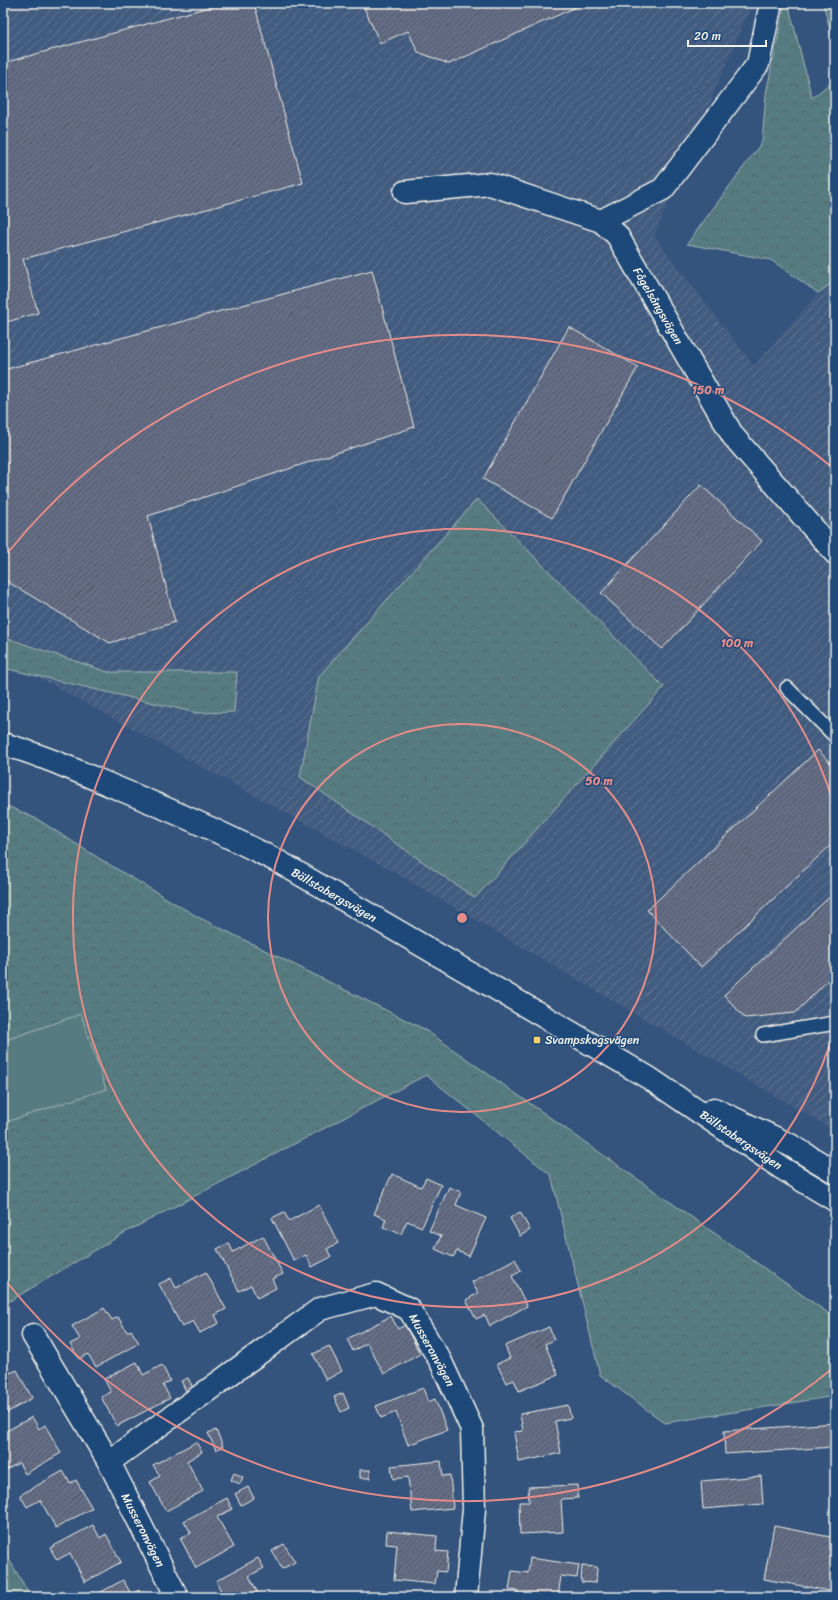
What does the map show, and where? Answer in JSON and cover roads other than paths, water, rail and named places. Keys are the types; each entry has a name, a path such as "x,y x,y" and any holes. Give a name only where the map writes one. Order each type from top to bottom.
{"street":[{"path":"602,221 663,189 758,64 771,3"},
{"name":"Fågelsångsvägen","path":"405,192 490,184 602,221 618,235 733,436 835,553"},
{"name":"Bällstabergsvägen","path":"3,744 34,753 176,812 242,842 281,863 649,1078 780,1167 835,1200"},
{"name":"Bällstabergsvägen","path":"649,1078 790,1145 835,1172"},
{"name":"Musseronvägen","path":"109,1462 320,1309 376,1294 409,1309 441,1362 472,1429 474,1509 466,1597"},
{"name":"Musseronvägen","path":"33,1335 109,1462 177,1597"}],"lane":[{"path":"787,688 835,736"},
{"path":"764,1035 835,1023"}],"place":[{"name":"Svampskogsvägen","path":"537,1040"}]}
